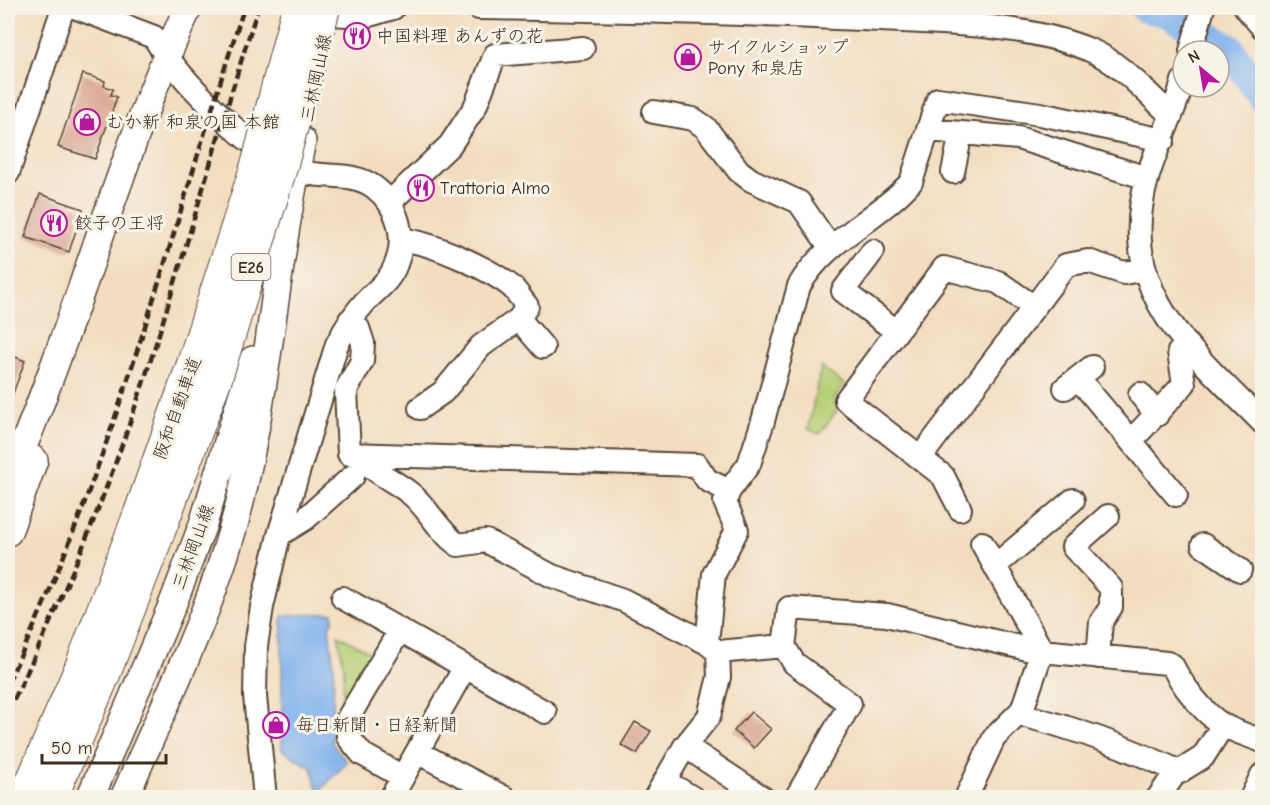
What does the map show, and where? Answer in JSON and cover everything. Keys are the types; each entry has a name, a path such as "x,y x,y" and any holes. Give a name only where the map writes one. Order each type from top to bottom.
{"highway":[{"name":"阪和自動車道","path":"51,798 103,677 151,517 193,364 258,162 298,8"},
{"name":"阪和自動車道","path":"25,798 81,667 220,368 328,10"}],"main road":[{"path":"8,482 61,350 165,57 188,8"},
{"name":"三林岡山線","path":"124,798 207,602 240,500 260,409 276,290 296,170 328,10"},
{"name":"三林岡山線","path":"90,798 173,603 199,534 276,290"},
{"path":"8,532 55,404 61,350"}],"street":[{"path":"8,173 63,8"},
{"path":"77,8 154,36 165,57 245,138 296,170 362,180 374,187 390,202 403,240 396,266 384,285 350,320 337,344 270,567 256,646 255,696 265,798"},
{"path":"328,10 366,16 393,8"},
{"path":"479,8 740,13 946,24 1028,34 1064,41 1093,52 1123,72 1171,95"},
{"path":"1194,39 1203,8"},
{"path":"1246,8 1263,27"},
{"path":"390,202 450,145 449,131 487,98 495,55 537,61 583,48"},
{"path":"693,798 660,789 685,746 708,716 719,677 712,648 714,574 737,530 725,502 729,491 749,465 799,286 805,275 830,247 902,193 911,183 938,99 1040,114 1163,140"},
{"path":"1178,99 1147,178 1139,220 1145,269 1164,314 1186,345 1263,422"},
{"path":"654,111 693,120 705,127 745,175 799,202 830,247"},
{"path":"928,130 961,134 997,129 1018,138 1080,150 1147,178"},
{"path":"953,172 961,134"},
{"path":"403,240 441,251 481,269 512,287 527,306 519,319 481,346 442,392 420,408"},
{"path":"920,458 1066,265 1088,261 1124,273 1145,269"},
{"path":"870,265 843,291 897,332"},
{"path":"950,501 943,476 846,400 944,268 998,282 1034,307"},
{"path":"519,319 543,347"},
{"path":"350,320 358,328 363,343 362,361 346,390 349,454 357,465"},
{"path":"1131,441 1184,384 1179,352 1186,345"},
{"path":"1079,378 1131,441 1171,481"},
{"path":"1140,394 1157,415"},
{"path":"279,536 305,519 357,465 697,465 707,480 729,491"},
{"path":"357,465 368,465 411,494 431,514 442,533 458,545 486,542 552,576 623,600 712,648 784,646"},
{"path":"996,565 1072,500"},
{"path":"1098,657 1101,622 1111,607 1111,588 1073,547 1108,516"},
{"path":"966,798 994,738 1022,710 1042,651 982,543"},
{"path":"1203,545 1240,570"},
{"path":"344,598 546,712"},
{"path":"796,798 850,704 794,663 784,646 789,608 887,615 1042,651 1172,665 1179,680 1222,725 1263,741"},
{"path":"399,630 348,718 348,737 362,754 403,777"},
{"path":"391,798 465,668"},
{"path":"1018,714 1072,728 1127,747 1180,772"},
{"path":"1158,798 1180,772 1203,757 1222,725"},
{"path":"685,746 763,798"},
{"path":"417,752 481,792 505,798"},
{"path":"1251,798 1263,774"}],"green space":[{"path":"821,367 844,384 833,401 840,406 820,434 808,429"},
{"path":"338,635 376,656 342,714 344,668"}],"water":[{"path":"333,613 333,622 329,626 334,669 332,743 347,762 318,793 312,768 282,750 282,616"}],"building":[{"name":"むか新 和泉の国 本館","path":"83,74 105,81 104,86 113,89 111,95 117,97 95,159 58,147"},
{"name":"餃子の王将","path":"40,194 83,209 69,252 25,237"},
{"path":"8,354 25,361 9,404 8,404"},
{"path":"751,712 771,729 754,748 734,731"},
{"path":"635,722 651,731 637,754 621,745"}],"waterway":[{"path":"1145,8 1166,12 1230,49 1262,97"}],"railway":[{"path":"8,682 79,518 109,434 138,349 244,8"},
{"path":"8,712 77,561 121,447 163,323 258,8"}],"place":[{"name":"中国料理 あんずの花","path":"357,36"},
{"name":"サイクルショップ Pony 和泉店","path":"688,57"},
{"name":"むか新 和泉の国 本館","path":"87,122"},
{"name":"Trattoria Almo","path":"421,188"},
{"name":"餃子の王将","path":"54,223"},
{"name":"毎日新聞・日経新聞","path":"276,725"}]}
